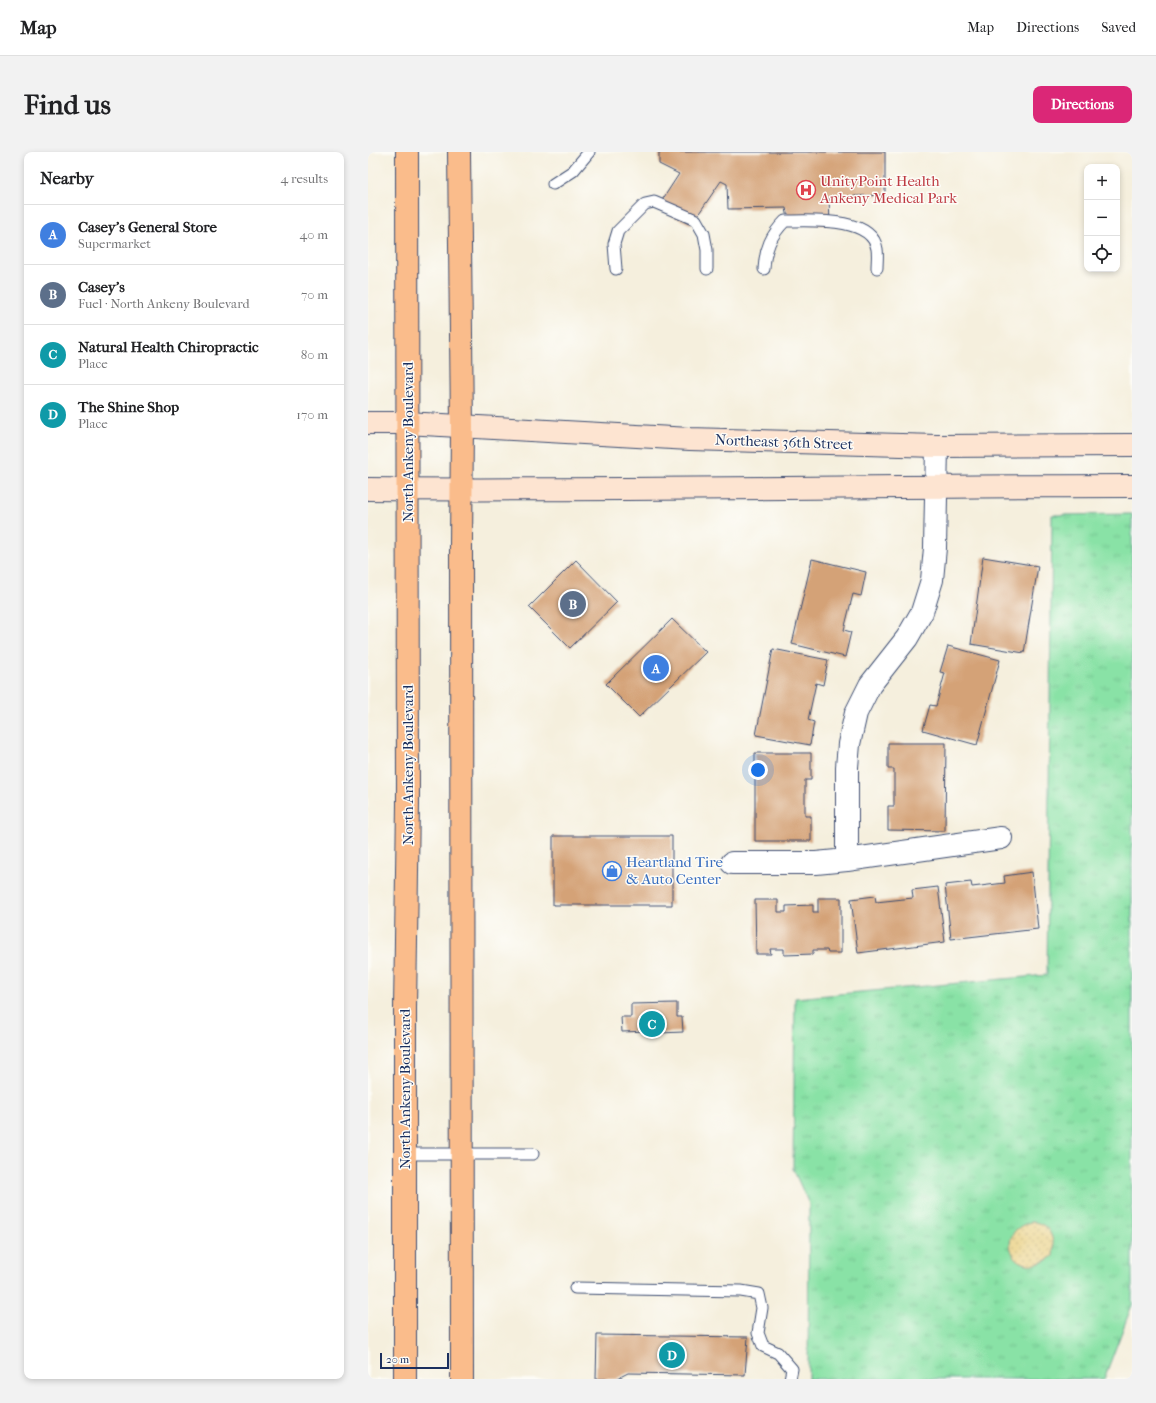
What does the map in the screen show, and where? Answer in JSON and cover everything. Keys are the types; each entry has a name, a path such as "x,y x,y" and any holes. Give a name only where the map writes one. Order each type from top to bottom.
{"main road":[{"name":"North Ankeny Boulevard","path":"405,1379 405,1008 408,804 408,490 406,423 407,152"},
{"path":"459,152 462,426 462,1379"},
{"name":"Northeast 36th Street","path":"368,423 436,424 690,439 937,446 1132,445"},
{"path":"368,489 461,490 1132,486"}],"street":[{"path":"847,860 849,744 856,713 870,685 907,638 922,612 932,580 935,548 937,446"},
{"path":"732,863 847,860 1001,838"}],"lane":[{"path":"554,184 573,171 589,152"},
{"path":"616,269 614,244 618,231 640,208 645,204 654,202 696,220 704,234 707,250 707,269"},
{"path":"764,269 765,257 771,239 776,230 785,221 828,221 862,229 871,237 877,248 877,268"},
{"path":"405,1154 533,1154"},
{"path":"575,1288 741,1291 759,1294 762,1308 758,1333 763,1346 778,1354 792,1369 790,1379"}],"green space":[{"path":"1132,514 1132,1305 1104,1379 808,1379 809,1204 793,1169 795,998 1047,975 1052,515"}],"sand":[{"path":"1032,1222 1044,1225 1048,1229 1052,1238 1053,1256 1039,1263 1028,1264 1019,1260 1012,1253 1010,1244 1012,1235 1019,1227"}],"building":[{"name":"UnityPoint Health Ankeny Medical Park","path":"659,152 885,152 885,195 829,197 830,225 789,224 786,208 728,209 727,184 721,181 691,225 657,208 679,174 659,164"},
{"path":"983,557 1038,566 1024,653 971,644"},
{"path":"812,559 866,572 861,596 853,594 844,630 851,632 845,657 792,644"},
{"path":"576,560 617,602 570,648 529,607"},
{"path":"672,619 706,652 639,717 606,684"},
{"path":"948,646 1000,660 977,745 923,730 930,705 936,706 945,673 940,672"},
{"path":"773,649 828,660 823,685 816,683 808,720 814,722 810,745 756,735"},
{"path":"888,743 946,743 945,831 888,830 888,806 894,806 894,769 888,769"},
{"path":"755,753 811,753 811,780 805,780 805,816 811,816 811,841 755,841"},
{"name":"Heartland Tire & Auto Center","path":"553,836 672,836 672,905 553,905"},
{"path":"1032,872 1038,929 951,939 945,885 971,882 972,887 1005,883 1004,876"},
{"path":"938,887 945,942 858,953 851,899 875,896 876,902 913,898 912,890"},
{"path":"818,898 841,898 841,953 828,953 827,950 813,950 813,954 784,955 784,949 770,949 771,954 756,954 755,900 778,900 778,912 786,912 786,906 813,905 813,912 818,912"},
{"path":"677,1003 677,1017 682,1017 683,1032 660,1033 660,1035 649,1036 648,1031 622,1032 621,1017 631,1017 631,1004"},
{"path":"597,1335 748,1337 745,1375 628,1373 616,1379 596,1379"}],"place":[{"name":"UnityPoint Health Ankeny Medical Park","path":"806,190"},
{"name":"Casey's","path":"573,604"},
{"name":"Casey's General Store","path":"656,668"},
{"name":"Heartland Tire & Auto Center","path":"612,871"},
{"name":"Natural Health Chiropractic","path":"652,1024"},
{"name":"The Shine Shop","path":"672,1355"}]}
